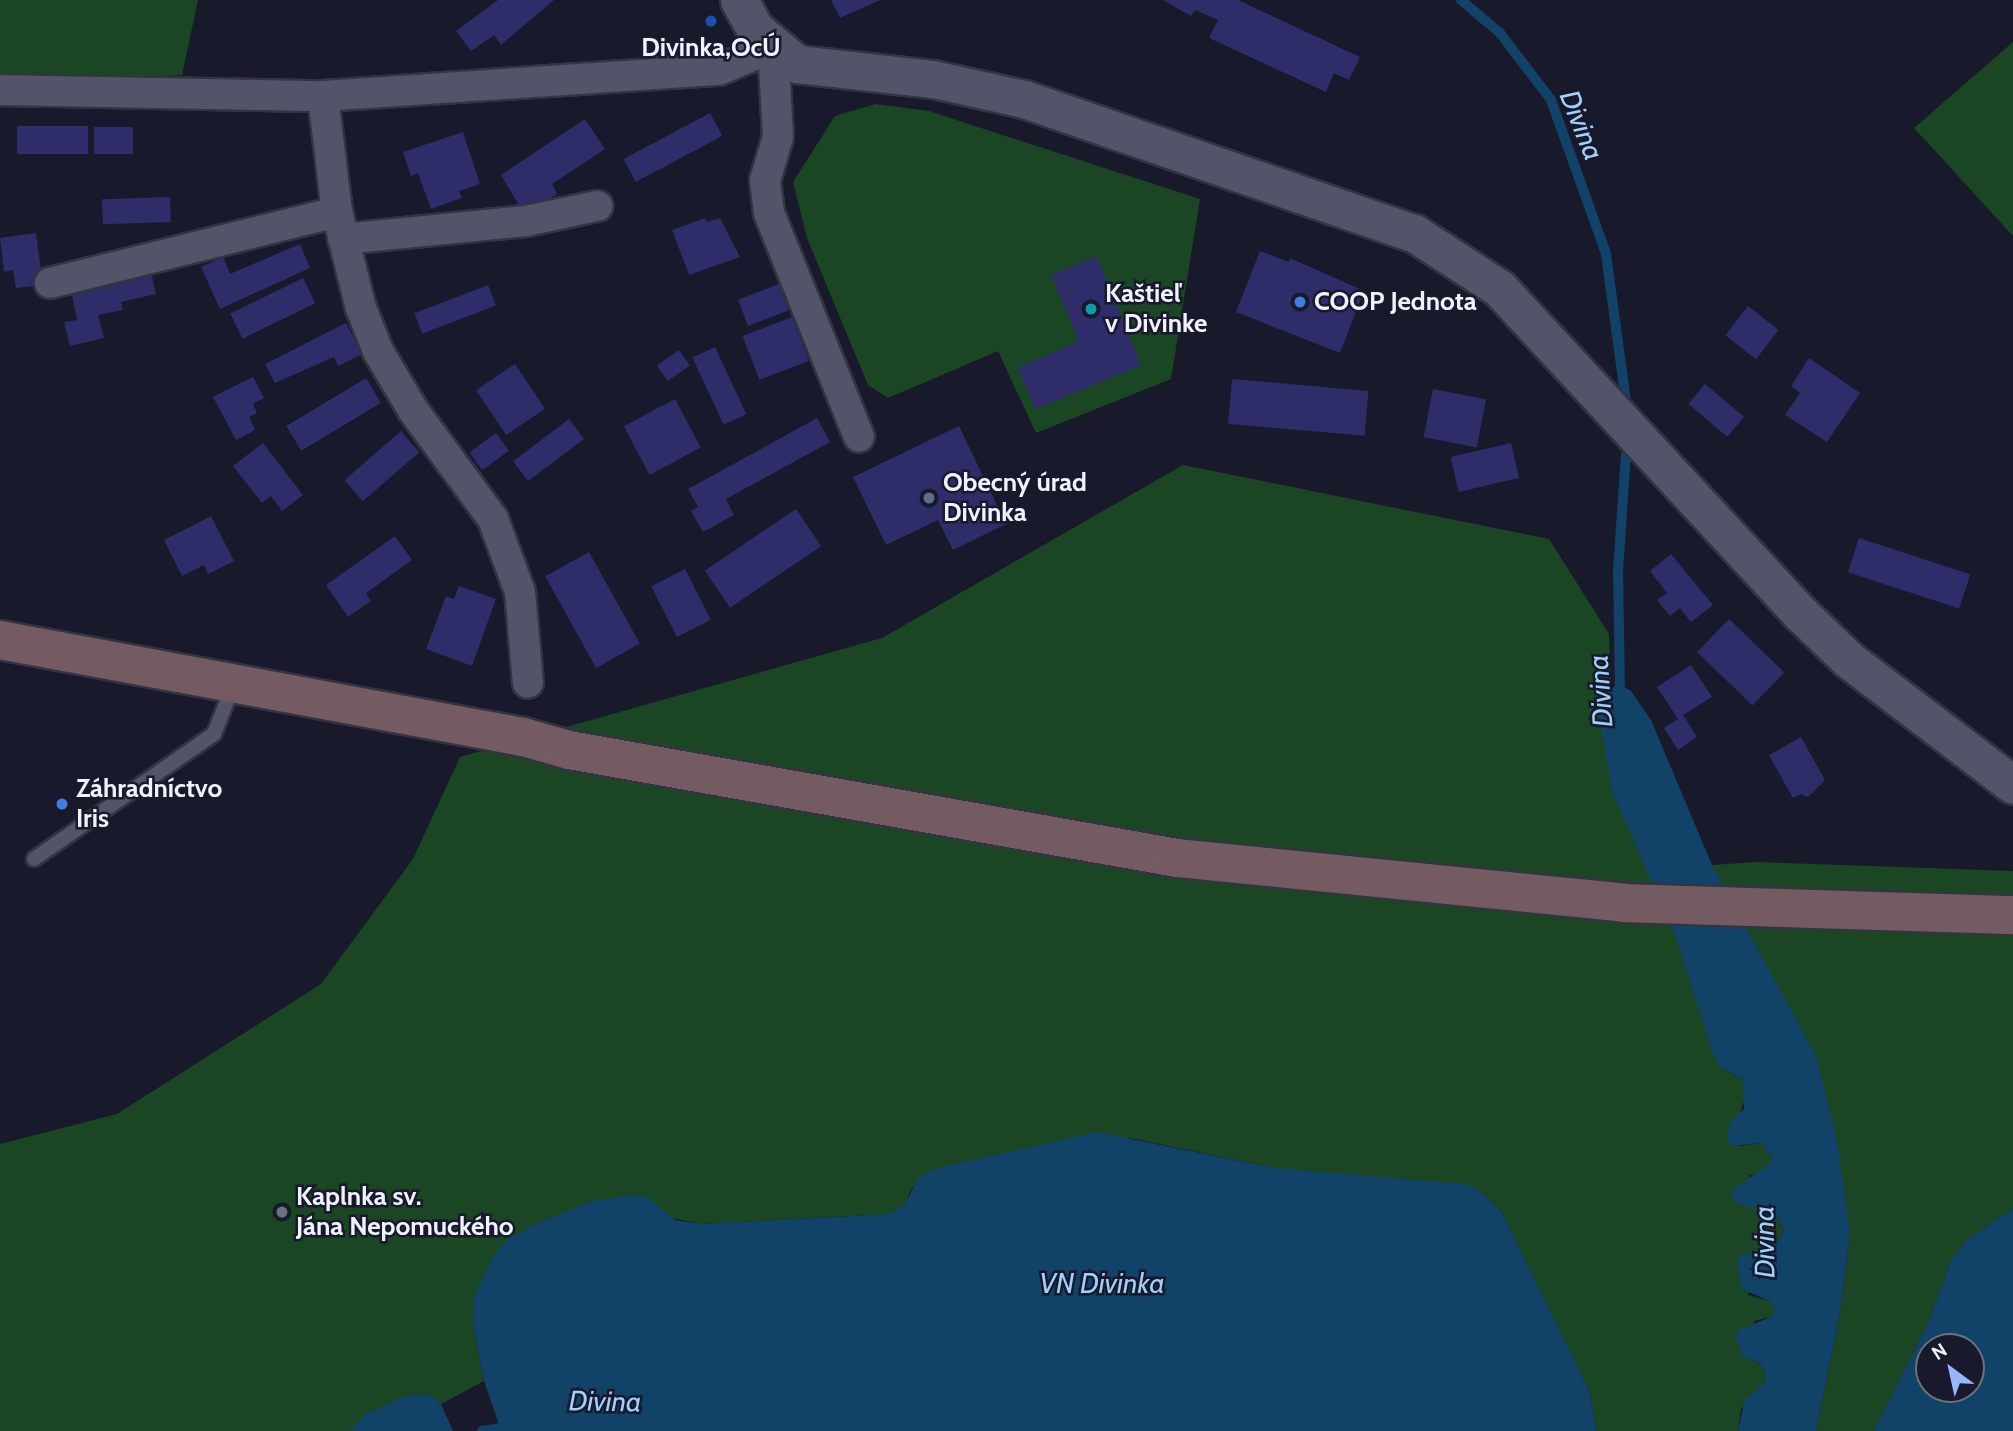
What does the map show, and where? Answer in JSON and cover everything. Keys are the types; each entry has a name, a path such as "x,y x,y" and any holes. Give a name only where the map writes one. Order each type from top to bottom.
{"main road":[{"path":"0,640 523,737 569,750 1177,858 1648,904 2013,915"}],"street":[{"path":"739,0 773,47 787,59 811,68 933,79 1024,99 1414,233 1499,288 1800,613 1849,660 2013,785"},
{"path":"0,90 323,96 719,70 773,47"},
{"path":"773,47 778,137 765,180 769,213 859,437"},
{"path":"323,96 340,225 378,351 413,410 493,519 520,592 528,683"},
{"path":"50,283 340,225 526,221 597,206"}],"lane":[{"path":"34,859 214,734 234,685"}],"green space":[{"path":"0,0 198,0 182,75 0,84"},
{"path":"2013,42 2013,236 1914,128"},
{"path":"876,104 929,111 1200,199 1171,379 1036,433 998,351 888,398 868,385 807,238 793,182 835,116"},
{"path":"1183,465 1549,539 1609,634 1611,686 1603,694 1712,1051 1727,1071 1743,1079 1746,1095 1739,1116 1740,1146 1764,1143 1773,1161 1768,1168 1749,1176 1762,1209 1773,1209 1784,1231 1777,1242 1765,1246 1748,1295 1770,1301 1775,1309 1771,1317 1754,1321 1750,1360 1760,1363 1766,1373 1764,1384 1741,1409 1738,1431 1596,1431 1590,1393 1501,1211 1484,1194 1274,1168 1130,1138 912,1188 905,1204 890,1214 701,1224 589,1202 509,1238 473,1325 484,1381 441,1404 431,1395 408,1395 350,1431 0,1431 0,1144 117,1114 321,984 413,859 460,757 882,638"},
{"path":"1756,862 2013,871 2013,1208 1967,1240 1950,1262 1928,1323 1923,1333 1915,1333 1915,1349 1874,1431 1816,1431 1840,1313 1850,1233 1712,865"}],"water":[{"path":"1619,684 1631,691 1651,720 1712,865 1816,1056 1837,1140 1850,1233 1840,1313 1816,1431 1738,1431 1745,1399 1764,1384 1766,1373 1760,1363 1743,1357 1736,1339 1738,1330 1771,1317 1775,1309 1770,1301 1741,1289 1737,1258 1777,1242 1784,1231 1773,1209 1742,1206 1734,1201 1732,1190 1773,1161 1763,1143 1731,1146 1727,1140 1730,1122 1744,1109 1743,1079 1720,1067 1712,1051 1676,938 1612,791 1598,709 1603,694"},
{"name":"VN Divinka","path":"1097,1132 1274,1168 1466,1184 1484,1194 1501,1211 1590,1393 1596,1431 501,1431 484,1381 473,1325 474,1297 492,1258 509,1238 540,1222 589,1202 632,1195 646,1196 675,1220 701,1224 890,1214 905,1204 919,1177 937,1168"},
{"path":"2013,1208 2013,1431 1874,1431 1915,1349 1915,1403 1985,1403 1985,1333 1923,1333 1950,1262 1967,1240"},
{"path":"408,1395 431,1395 441,1404 453,1431 350,1431 365,1414"}],"building":[{"path":"498,0 554,0 501,45 494,35 471,51 456,31"},
{"path":"831,0 880,0 840,18"},
{"path":"1163,0 1238,0 1360,57 1349,80 1334,73 1326,92 1209,38 1218,20 1195,10 1191,16"},
{"path":"710,113 722,136 636,182 623,159"},
{"path":"585,119 605,149 552,184 557,194 524,214 501,175"},
{"path":"17,126 88,126 88,154 17,154"},
{"path":"94,127 133,127 133,154 94,154"},
{"path":"463,132 480,184 459,191 462,198 431,209 418,173 411,176 403,152"},
{"path":"170,197 171,222 103,224 102,199"},
{"path":"705,218 707,222 720,218 740,257 689,275 672,230"},
{"path":"36,233 43,285 16,288 13,270 4,272 0,238"},
{"path":"300,244 310,268 220,309 201,267 223,257 230,274"},
{"name":"COOP Jednota","path":"1260,251 1289,262 1290,258 1364,291 1340,353 1236,312"},
{"name":"Kaštieľ v Divinke","path":"1096,256 1141,365 1035,409 1018,367 1079,342 1051,275"},
{"path":"151,272 156,294 121,302 123,310 98,315 104,338 70,346 64,322 77,320 71,291"},
{"path":"303,278 315,303 242,339 230,314"},
{"path":"779,284 789,310 748,326 738,300"},
{"path":"488,285 496,306 422,334 414,313"},
{"path":"1748,306 1779,330 1756,359 1725,335"},
{"path":"792,317 809,361 759,380 743,336"},
{"path":"346,323 362,354 338,366 334,357 275,383 265,364"},
{"path":"715,347 746,414 724,425 692,358"},
{"path":"679,350 690,366 668,381 657,365"},
{"path":"1809,358 1860,393 1827,442 1785,415 1800,393 1791,386"},
{"path":"515,364 545,409 506,435 476,390"},
{"path":"253,377 264,398 253,404 257,413 249,417 255,430 236,440 213,397"},
{"path":"366,378 381,403 301,451 286,426"},
{"path":"1232,379 1368,391 1365,436 1228,424"},
{"path":"1705,384 1744,417 1727,437 1688,404"},
{"path":"1433,389 1486,399 1477,447 1424,437"},
{"path":"675,399 701,448 650,475 624,426"},
{"path":"817,418 830,442 726,499 734,515 703,532 691,511 698,507 688,489"},
{"path":"569,419 584,439 528,481 513,461"},
{"name":"Obecný úrad Divinka","path":"959,426 1006,524 953,550 938,520 886,545 853,477"},
{"path":"401,431 419,452 363,501 344,480"},
{"path":"496,433 509,451 482,470 469,452"},
{"path":"263,443 303,495 282,511 271,496 262,503 233,466"},
{"path":"1511,443 1519,478 1459,492 1451,457"},
{"path":"796,509 821,546 730,608 705,571"},
{"path":"211,516 234,561 208,574 204,565 182,576 164,540"},
{"path":"395,536 412,560 366,593 371,601 348,617 326,585"},
{"path":"1859,538 1970,574 1959,608 1848,572"},
{"path":"589,552 640,644 596,668 545,576"},
{"path":"1671,554 1713,605 1691,622 1680,608 1670,616 1657,600 1667,593 1650,571"},
{"path":"685,569 711,620 677,637 651,586"},
{"path":"459,586 496,599 472,666 426,649 446,596 454,599"},
{"path":"1729,619 1784,672 1752,706 1697,652"},
{"path":"1691,665 1712,697 1683,715 1697,737 1678,750 1664,728 1678,719 1657,687"},
{"path":"1801,737 1825,780 1808,797 1801,794 1793,798 1769,755"}],"waterway":[{"name":"Divina","path":"1461,0 1500,33 1551,100 1606,254 1628,416"},
{"name":"Divina","path":"1620,695 1618,571 1627,439"},
{"name":"Divina","path":"482,1431 513,1426"}],"place":[{"name":"Divinka,OcÚ","path":"711,21"},
{"name":"COOP Jednota","path":"1300,302"},
{"name":"Kaštieľ v Divinke","path":"1091,309"},
{"name":"Obecný úrad Divinka","path":"929,498"},
{"name":"Záhradníctvo Iris","path":"62,804"},
{"name":"Kaplnka sv. Jána Nepomuckého","path":"282,1212"}]}
